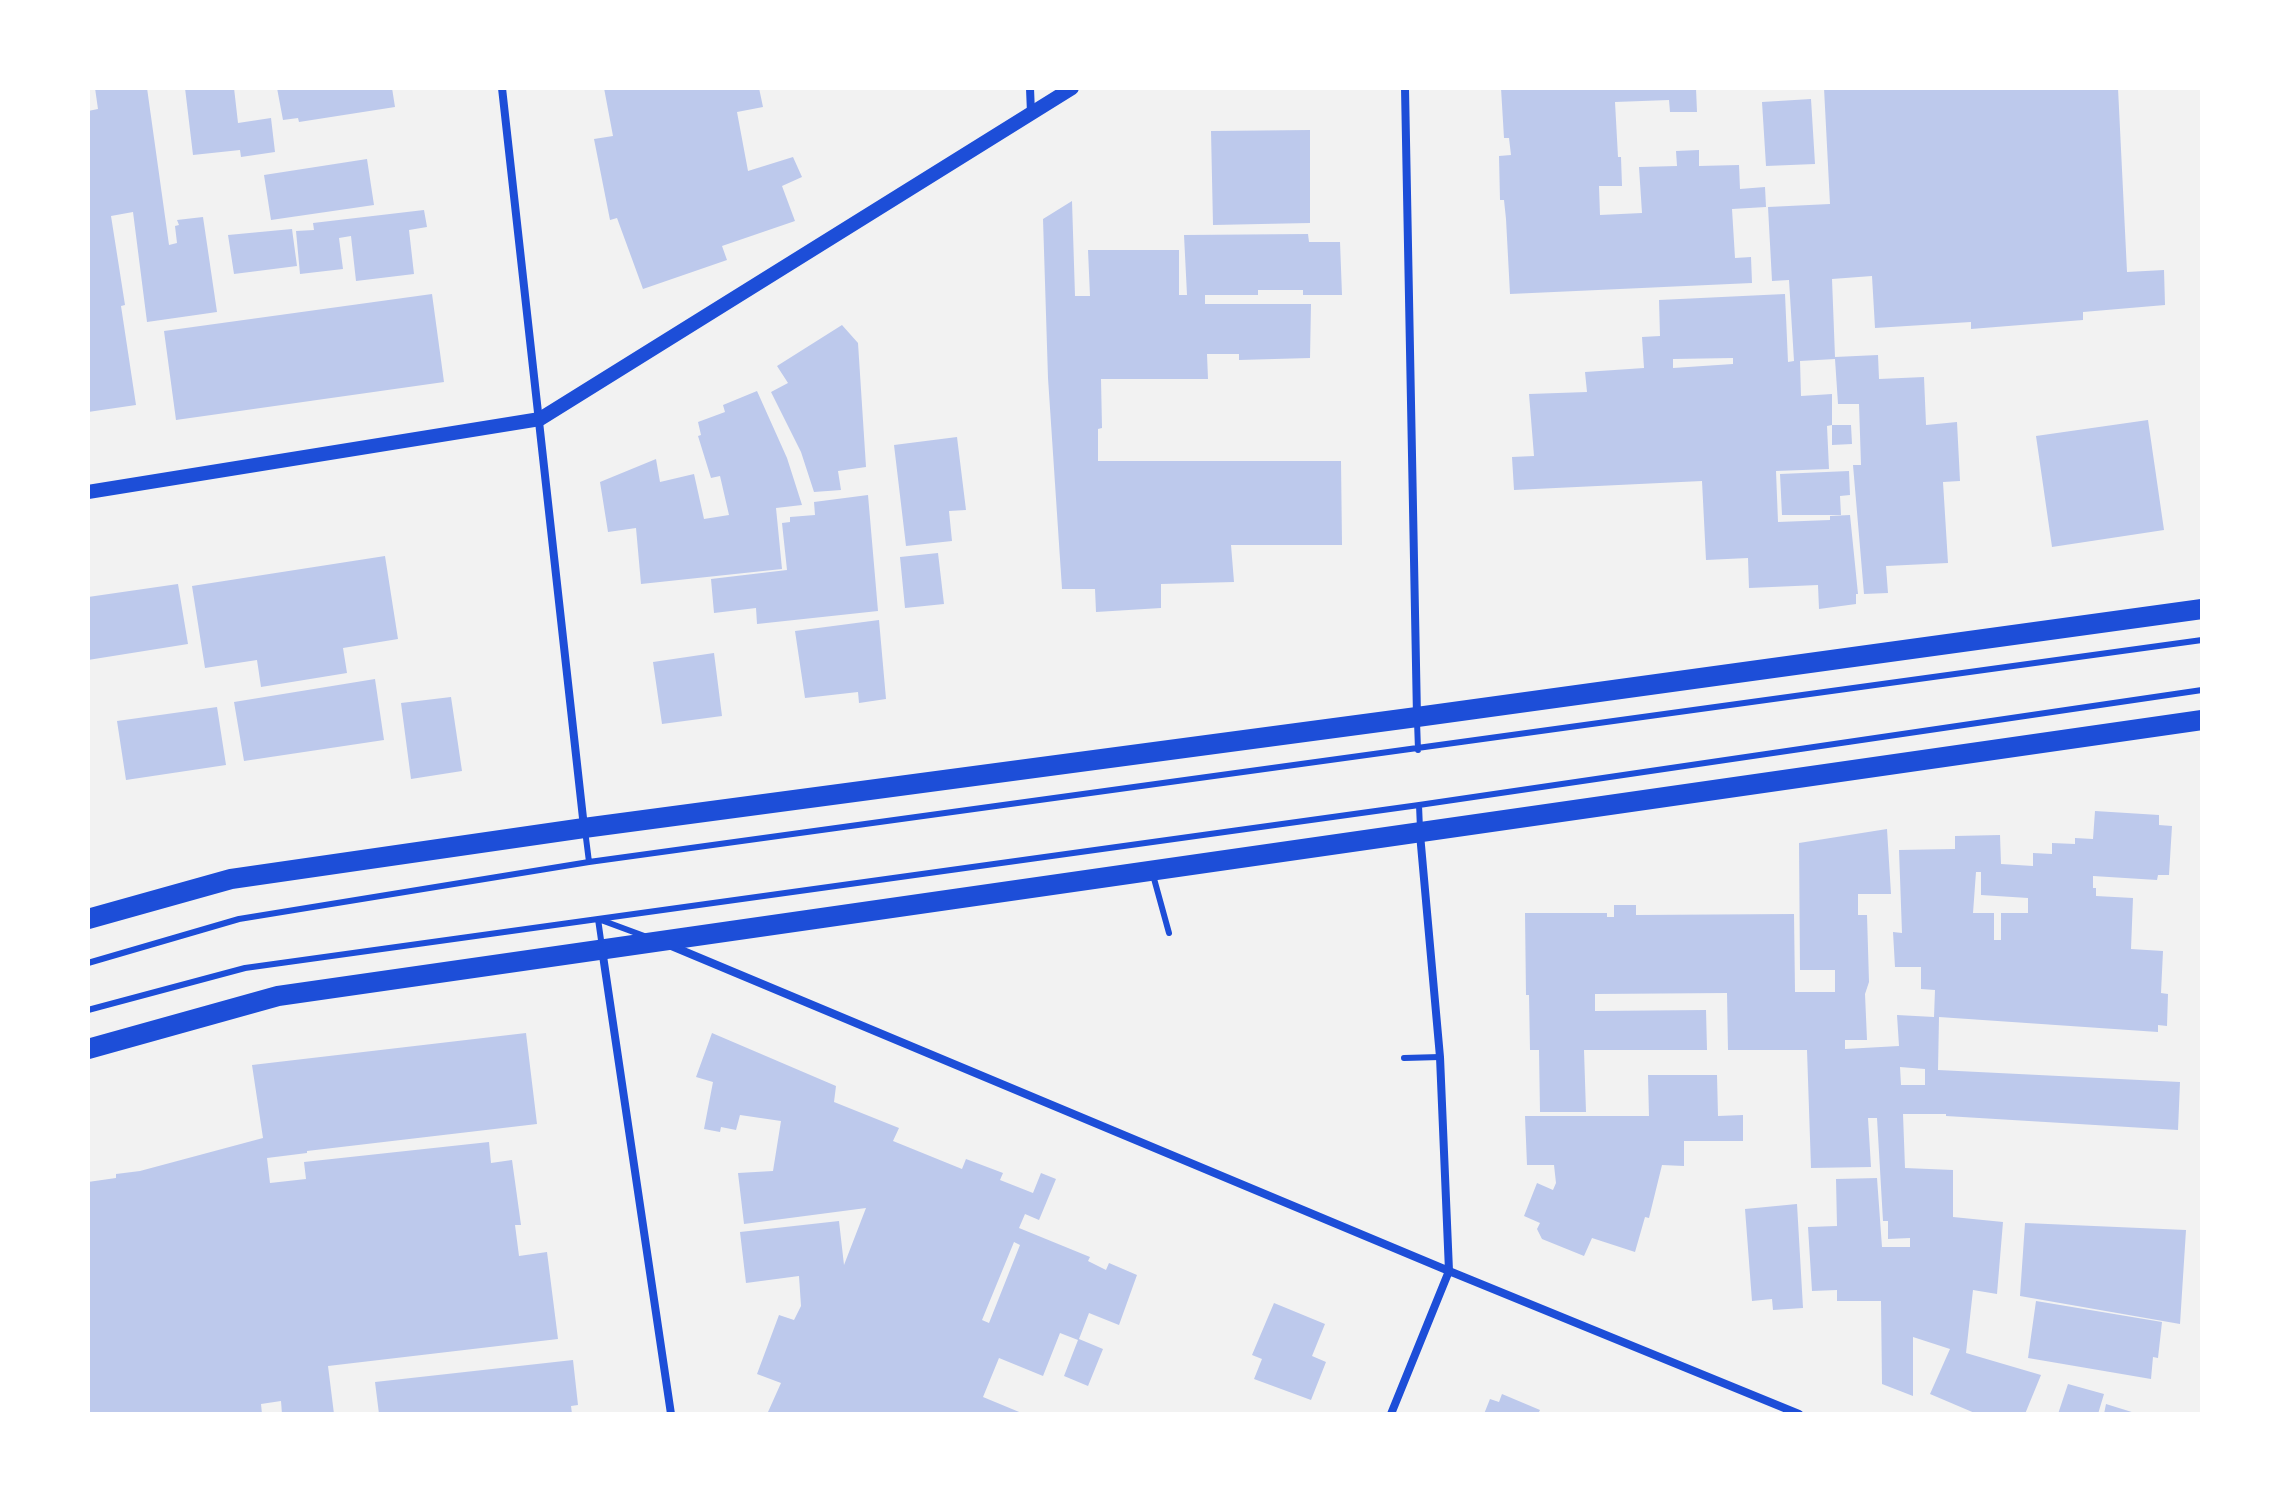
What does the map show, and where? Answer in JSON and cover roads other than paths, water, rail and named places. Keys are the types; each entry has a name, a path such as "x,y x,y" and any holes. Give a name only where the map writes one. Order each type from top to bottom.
{"main road":[{"path":"88,919 231,879 584,828 2202,609"},
{"path":"88,1049 278,996 2202,720"}],"street":[{"path":"502,88 584,828"},
{"path":"1030,88 1031,113"},
{"path":"88,492 540,419 1072,88"},
{"path":"1405,88 1417,717"},
{"path":"1391,1414 1449,1271 1440,1057 1420,834"},
{"path":"663,942 1799,1414"},
{"path":"602,948 671,1414"}],"lane":[{"path":"88,963 239,919 589,862 2202,640"},
{"path":"88,1010 245,968 1419,805 2202,690"},
{"path":"1417,717 1418,750"},
{"path":"1419,805 1420,834"},
{"path":"584,828 589,862"},
{"path":"1152,872 1169,933"},
{"path":"598,919 663,942"},
{"path":"598,919 602,948"},
{"path":"1404,1058 1440,1057"}]}
